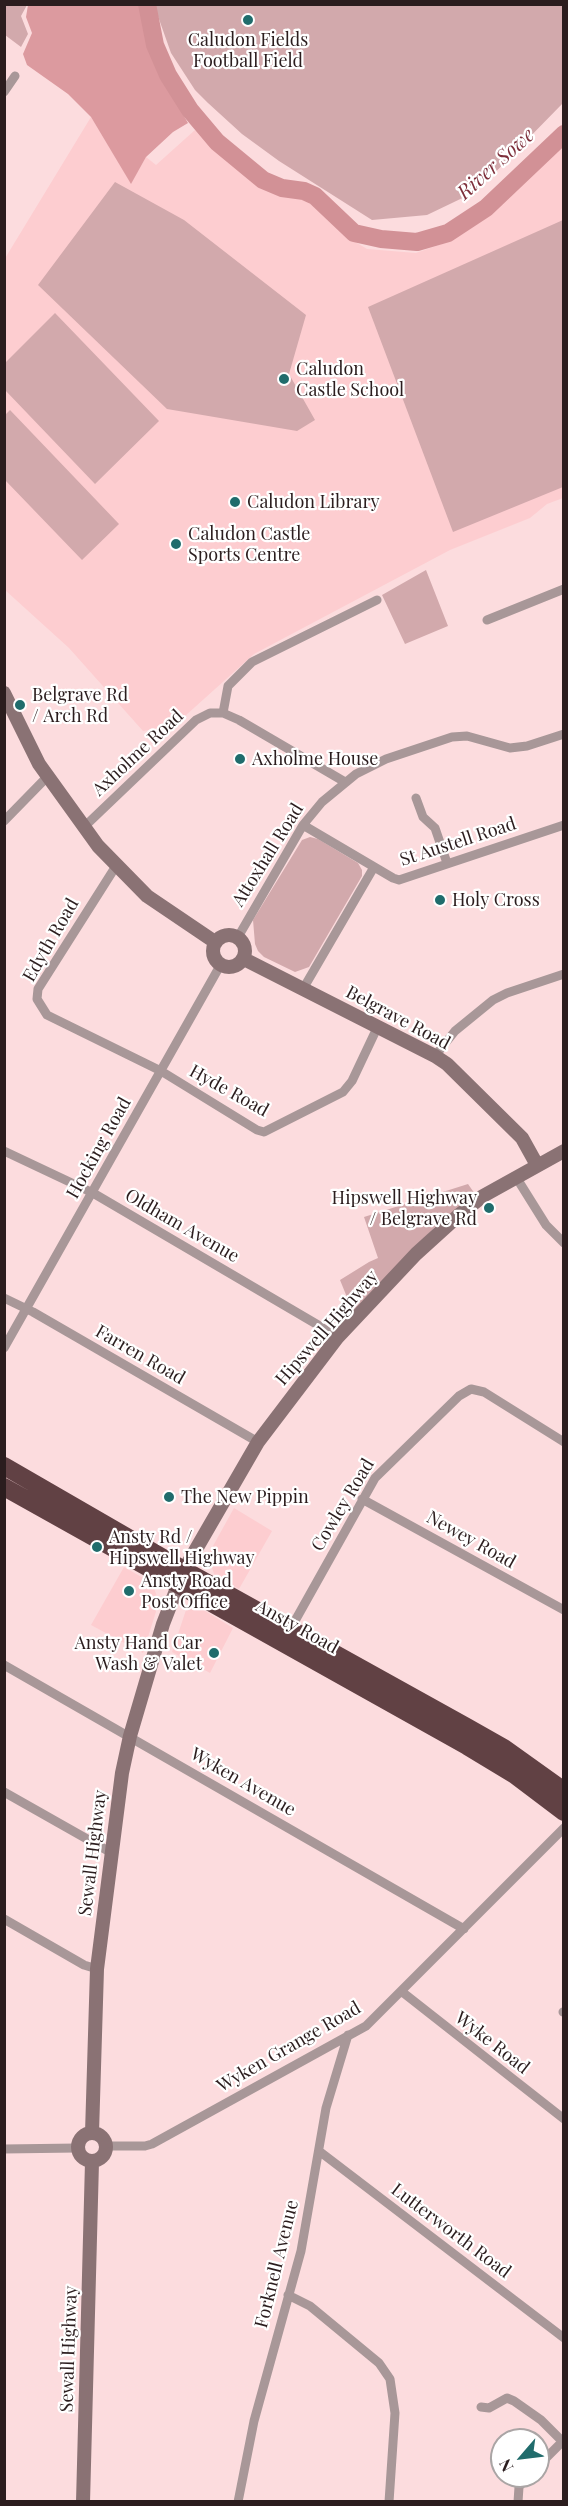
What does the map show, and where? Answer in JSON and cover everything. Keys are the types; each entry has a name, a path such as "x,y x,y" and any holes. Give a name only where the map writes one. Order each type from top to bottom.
{"highway":[{"name":"Ansty Road","path":"4,1466 181,1577 515,1775 564,1812"},
{"name":"Ansty Road","path":"4,1487 181,1577 291,1628 504,1748 564,1791"}],"street":[{"path":"4,92 15,76"},
{"path":"487,620 564,589"},
{"path":"345,782 223,713 228,686 252,662 377,600"},
{"path":"4,693 47,777 116,866 156,903 215,942"},
{"name":"Axholme Road","path":"84,827 196,720 210,712 223,713"},
{"name":"Attoxhall Road","path":"238,936 303,825 322,802 345,782 379,762 452,737 467,736 510,748 527,746 564,734"},
{"path":"4,820 47,777"},
{"path":"417,798 423,817 435,828 447,863"},
{"name":"St Austell Road","path":"303,825 399,880 564,825"},
{"name":"Edyth Road","path":"116,866 38,989 37,999 47,1015 161,1071"},
{"path":"303,989 374,867"},
{"path":"225,935 238,936 245,949 244,959 235,966 221,964 213,952 215,942 225,935"},
{"name":"Belgrave Road","path":"244,959 378,1026 447,1064 522,1138 537,1165"},
{"name":"Hocking Road","path":"4,1348 221,964"},
{"path":"435,1056 455,1031 493,1000 564,974"},
{"name":"Hyde Road","path":"161,1071 257,1130 264,1131 343,1092 352,1081 378,1026"},
{"name":"Oldham Avenue","path":"4,1151 93,1193 337,1338"},
{"name":"Hipswell Highway","path":"181,1577 258,1442 337,1338 424,1246 483,1196 564,1151"},
{"path":"516,1177 546,1225 564,1243"},
{"name":"Farren Road","path":"4,1298 258,1442"},
{"name":"Cowley Road","path":"291,1628 362,1499 382,1468 450,1403 468,1391 484,1392 564,1442"},
{"name":"Newey Road","path":"362,1499 564,1610"},
{"name":"Sewall Highway","path":"92,2133 97,1969 110,1852 122,1773 130,1736 163,1624 181,1577"},
{"name":"Wyken Avenue","path":"4,1665 464,1929"},
{"path":"4,1792 110,1852"},
{"name":"Wyken Grange Road","path":"106,2146 152,2144 370,2022 564,1828"},
{"path":"4,1919 84,1965 97,1969"},
{"name":"Wyke Road","path":"401,1991 564,2119"},
{"name":"Forknell Avenue","path":"238,2502 254,2421 307,2227 327,2108 348,2036"},
{"path":"92,2133 101,2137 106,2146 102,2156 92,2162 83,2159 77,2148 81,2139 92,2133"},
{"path":"4,2149 77,2148"},
{"name":"Lutterworth Road","path":"319,2151 564,2338"},
{"name":"Sewall Highway","path":"83,2502 92,2162"},
{"path":"288,2295 310,2306 379,2363 390,2379 395,2413 389,2502"},
{"path":"481,2407 489,2408 507,2398 514,2401 563,2441 550,2454"}],"shaded area":[{"path":"5,4 27,5 21,16 28,34 21,47 5,35"},
{"path":"28,5 139,5 156,68 188,123 173,132 146,157 131,184 91,117 68,94 27,65 23,54 32,33 26,17"},
{"path":"154,5 563,5 563,103 477,191 427,215 372,220 279,161 242,134 208,103 195,90 171,53"},
{"name":"Caludon Castle School","path":"91,117 131,183 146,157 156,165 195,130 257,186 304,198 352,240 367,249 416,253 450,241 488,216 563,143 563,498 547,504 530,518 450,550 254,654 175,725 143,731 69,648 5,590 4,260"},
{"path":"115,182 184,220 306,315 289,374 315,420 297,431 167,409 38,285"},
{"path":"563,220 563,487 453,532 368,307"},
{"path":"55,313 159,421 95,484 5,390 5,363"},
{"path":"10,410 119,524 82,560 5,480 5,415"},
{"path":"426,570 448,626 405,644 382,595"},
{"path":"310,837 318,839 358,863 362,876 309,967 295,972 264,957 258,951 255,944 253,920 302,840"},
{"path":"468,1184 475,1194 435,1227 353,1312 340,1280 378,1258 364,1217"},
{"path":"234,1508 272,1531 239,1589 214,1574 208,1555"},
{"path":"124,1567 152,1583 159,1602 143,1653 91,1625"},
{"path":"197,1606 233,1628 210,1673 172,1652 186,1610"}],"waterway":[{"name":"River Sowe","path":"147,4 155,45 168,75 190,110 217,142 263,180 282,188 304,191 315,196 354,233 381,239 417,242 448,233 486,208 564,134"}],"place":[{"name":"Caludon Fields Football Field","path":"248,20"},
{"name":"Caludon Castle School","path":"284,379"},
{"name":"Caludon Library","path":"235,502"},
{"name":"Caludon Castle Sports Centre","path":"176,544"},
{"name":"Belgrave Rd / Arch Rd","path":"20,705"},
{"name":"Axholme House","path":"240,759"},
{"name":"Holy Cross","path":"440,900"},
{"name":"Hipswell Highway / Belgrave Rd","path":"489,1208"},
{"name":"The New Pippin","path":"169,1497"},
{"name":"Ansty Rd / Hipswell Highway","path":"97,1547"},
{"name":"Ansty Road Post Office","path":"129,1591"},
{"name":"Ansty Hand Car Wash & Valet","path":"214,1653"}]}
